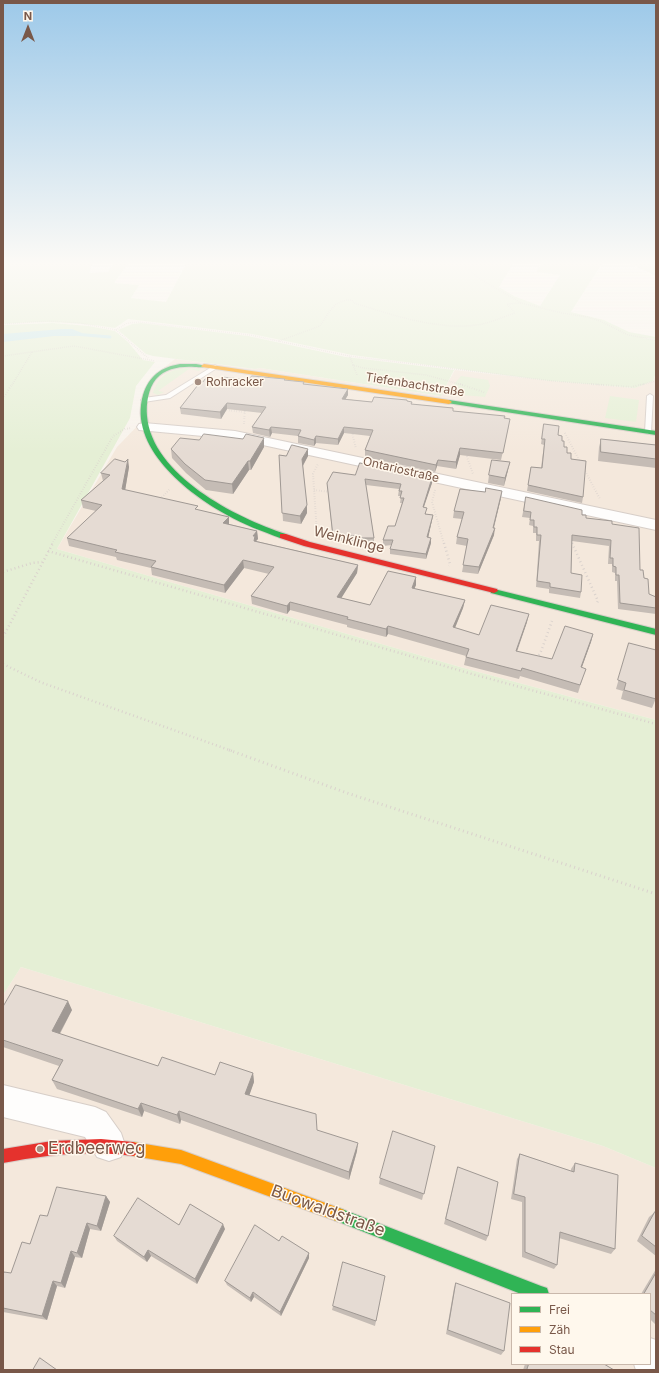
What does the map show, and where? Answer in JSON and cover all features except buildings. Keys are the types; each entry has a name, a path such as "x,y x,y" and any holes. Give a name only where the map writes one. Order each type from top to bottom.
{"street":[{"name":"Tiefenbachstraße","path":"170,367 186,364 215,367 652,433"},
{"name":"Weinklinge","path":"170,367 157,373 149,385 144,400 142,417 146,436 155,452 183,483 204,499 230,515 264,530 307,544 656,632"},
{"name":"Ontariostraße","path":"144,427 235,435 656,524"},
{"path":"3,1101 95,1123 109,1145"},
{"name":"Buowaldstraße","path":"3,1156 40,1149 109,1145 181,1157 378,1229 538,1293"}],"lane":[{"path":"144,400 168,397 215,367"},
{"path":"650,396 652,433"}],"path":[{"path":"3,356 74,346 118,355 149,359 116,330 95,326"},
{"path":"116,330 122,326"},
{"path":"176,326 212,330 279,341 314,350 349,356 553,381 631,387 656,381"},
{"path":"279,341 320,326"},
{"path":"611,326 628,334 656,340"},
{"path":"3,400 32,352"},
{"path":"349,356 353,365 378,372 425,375 493,395 486,408"},
{"path":"235,435 244,424 246,385 254,373"},
{"path":"219,410 245,412"},
{"path":"557,419 602,502 598,512"},
{"path":"3,637 48,551 113,436 125,429 144,427"},
{"path":"348,458 356,449 352,431"},
{"path":"465,449 473,474 466,485"},
{"path":"307,544 318,533 313,474"},
{"path":"156,503 172,487 183,483"},
{"path":"314,490 335,493"},
{"path":"433,495 432,502 450,564 442,579"},
{"path":"568,536 598,601 592,616"},
{"path":"48,551 84,560 465,672 656,724"},
{"path":"3,572 32,563 42,562"},
{"path":"532,661 540,654 557,607"},
{"path":"3,664 40,682 347,793 656,894"}],"shaded area":[{"path":"175,359 255,369 260,368 440,396 455,370 552,381 634,388 653,381 656,374 656,720 460,667 57,549 117,447 144,419 149,387 161,370"},
{"path":"21,967 603,1146 656,1168 656,1370 3,1370 3,995"}],"green space":[{"path":"3,326 89,326 115,331 128,342 143,360 155,362 136,386 130,418 57,549 460,667 656,720 656,1168 603,1146 21,967 3,995"},
{"path":"102,326 118,326 115,328"},
{"path":"127,326 166,326 248,336 346,357 454,370 441,396 260,368 255,369 153,356 146,354 118,330"},
{"path":"186,326 617,326 629,332 656,337 656,339 642,338 656,340 656,373 653,381 635,388 550,381 352,355 252,334"},
{"path":"185,368 201,369 199,371 189,369 158,391 164,392 158,395 153,393 155,387 164,375 174,370"},
{"path":"461,376 488,380 490,386 485,397 451,394 450,389"},
{"path":"610,396 639,400 636,422 605,418"}],"water":[{"path":"72,329 82,333 74,336 54,336 3,342 3,334"}],"waterway":[{"path":"74,334 110,337"}],"traffic: fast":[{"path":"204,366 188,365 172,367 165,369 153,379 149,386 143,406 144,426 152,444 164,462 179,478 196,492 230,514 263,529 283,536"},
{"path":"449,402 656,433"},
{"path":"494,591 656,632"},
{"path":"339,1215 538,1293"}],"traffic: slow":[{"path":"204,366 449,402"},
{"path":"133,1149 181,1157 339,1215"}],"traffic: jam":[{"path":"283,536 307,544 494,591"},
{"path":"3,1156 84,1146 133,1149"}],"place":[{"name":"Rohracker","path":"198,382"},
{"name":"Erdbeerweg","path":"40,1149"}]}
